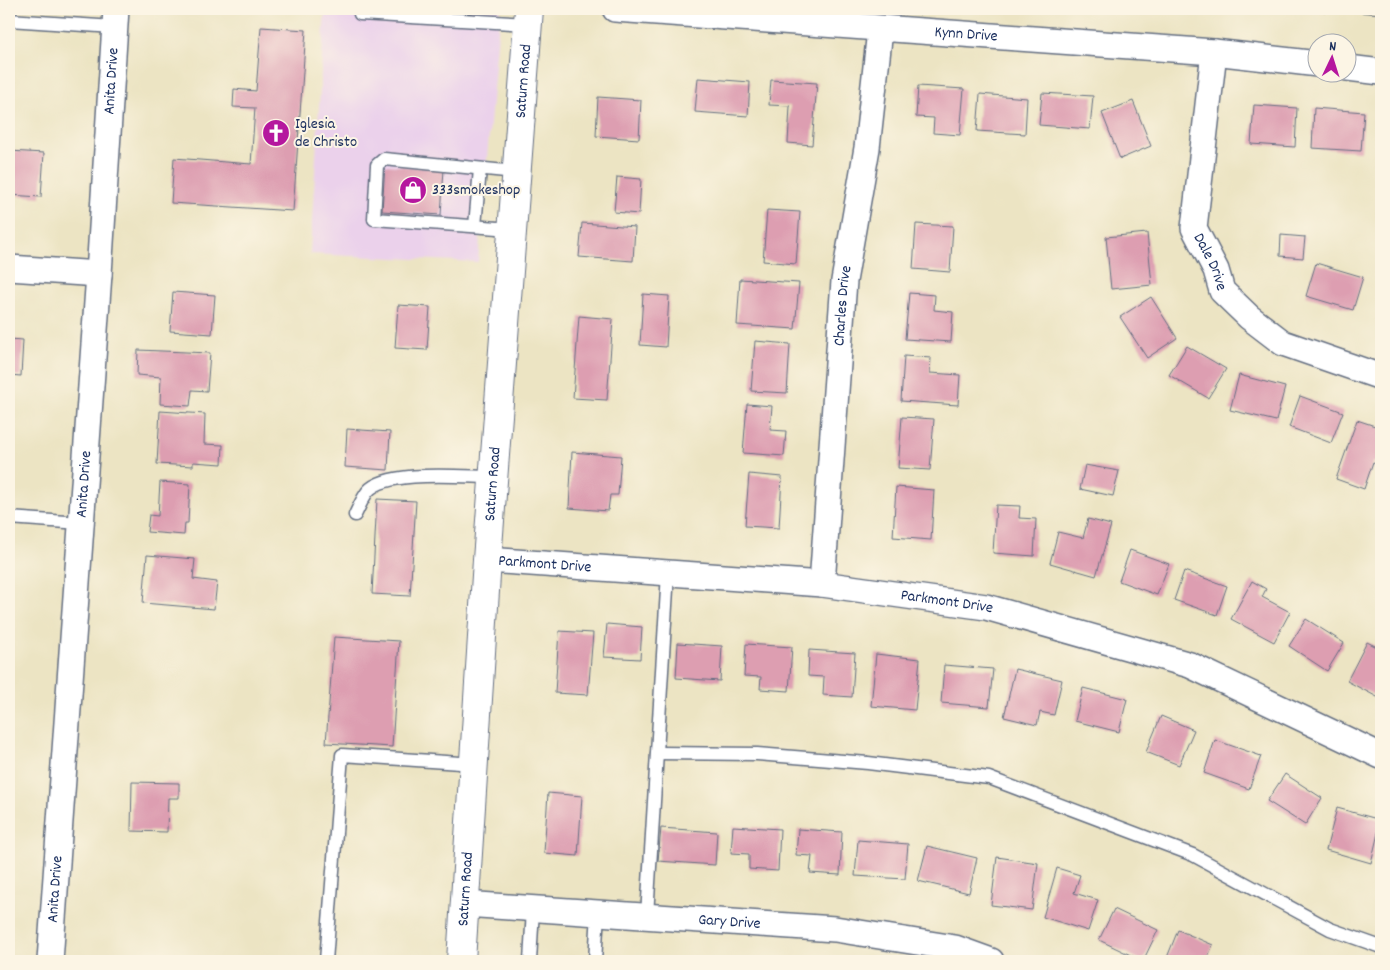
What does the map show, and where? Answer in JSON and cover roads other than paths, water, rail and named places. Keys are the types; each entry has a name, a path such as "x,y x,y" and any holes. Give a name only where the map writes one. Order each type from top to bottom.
{"street":[{"name":"Kynn Drive","path":"615,9 880,30 1214,52 1308,63"},
{"name":"Saturn Road","path":"460,961 475,764 487,560 528,17"},
{"name":"Anita Drive","path":"50,961 100,274 115,18"},
{"name":"Charles Drive","path":"822,584 844,281 868,148 880,30"},
{"name":"Dale Drive","path":"1214,52 1194,228 1216,270 1222,291 1249,317 1283,343 1381,377"},
{"path":"1358,69 1381,72"},
{"path":"9,268 100,274"},
{"name":"Parkmont Drive","path":"487,560 822,584 986,607 1190,665 1381,756"},
{"name":"Gary Drive","path":"464,904 836,929 955,948 991,961"}],"lane":[{"path":"361,9 360,14 528,17"},
{"path":"9,20 115,18"},
{"path":"512,229 374,219 377,165 384,159 516,172"},
{"path":"475,226 480,169"},
{"path":"355,514 369,490 389,480 413,476 494,477"},
{"path":"9,518 81,523"},
{"path":"647,916 668,573"},
{"path":"657,753 757,754 868,763 989,778 1193,856 1330,929 1381,947"},
{"path":"326,961 342,755 475,764"},
{"path":"530,961 533,909"},
{"path":"594,961 598,913"}],"place":[{"name":"Iglesia de Christo","path":"276,133"},
{"name":"333smokeshop","path":"413,190"}]}
